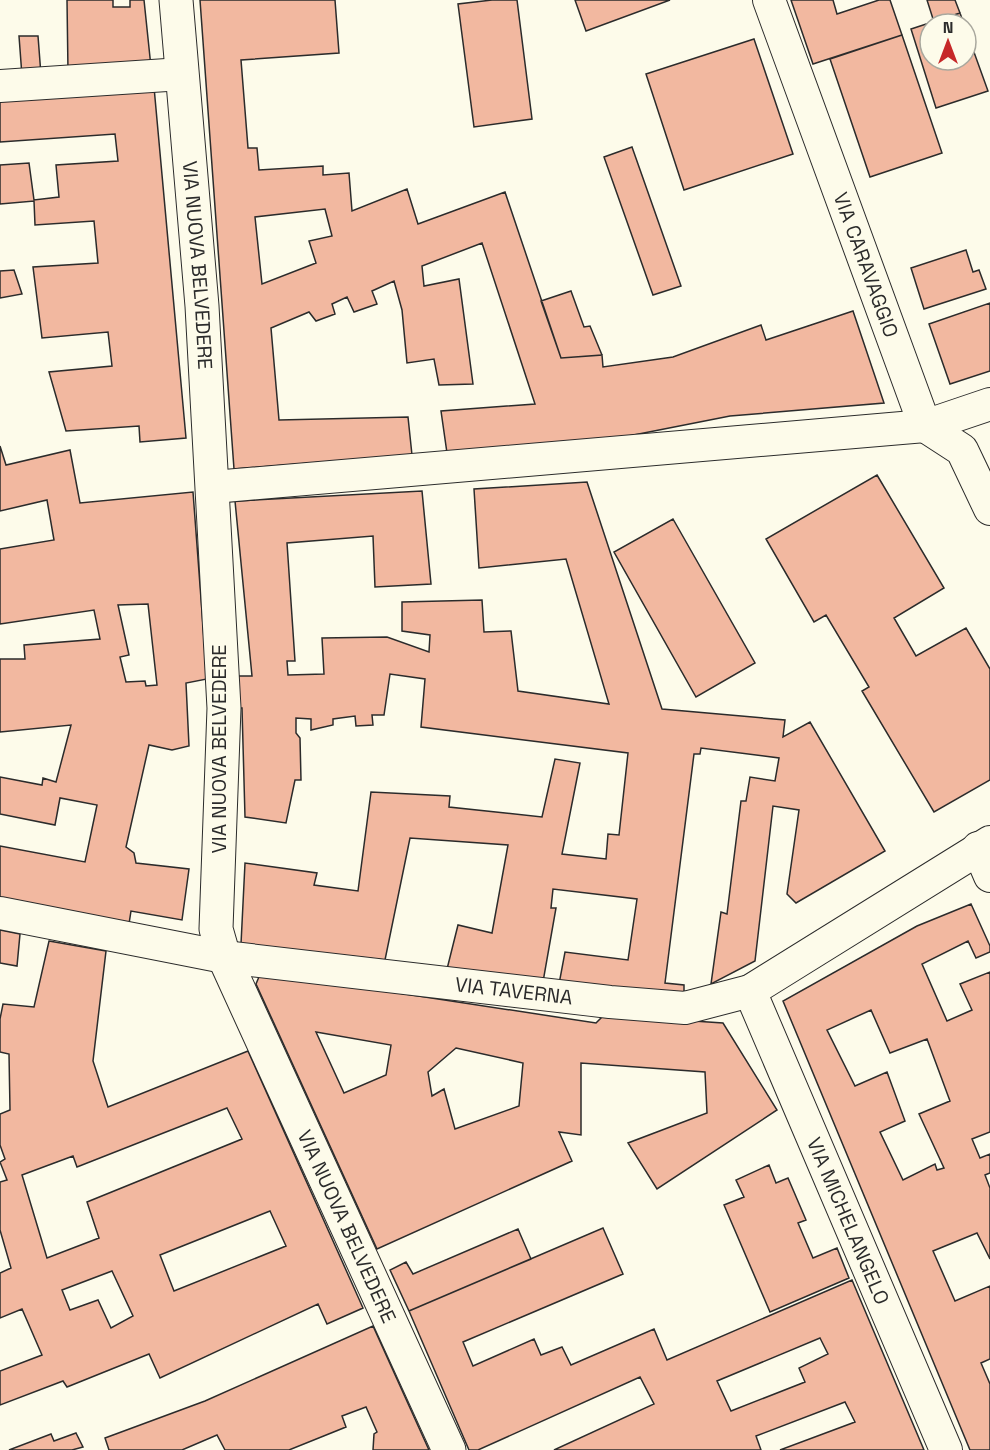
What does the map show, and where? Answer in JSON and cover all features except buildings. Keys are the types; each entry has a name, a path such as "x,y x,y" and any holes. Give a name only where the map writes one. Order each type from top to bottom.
{"street":[{"name":"VIA NUOVA BELVEDERE","path":"176,0 202,306 224,708 216,929 224,957 449,1450"},
{"name":"VIA CARAVAGGIO","path":"769,0 925,426"},
{"path":"0,86 182,74"},
{"path":"213,487 925,426 990,404"},
{"path":"925,426 962,450 990,509"},
{"name":"VIA TAVERNA","path":"0,913 224,957 610,1002 685,1008 750,991 986,855"},
{"name":"VIA MICHELANGELO","path":"750,991 946,1450"}]}
